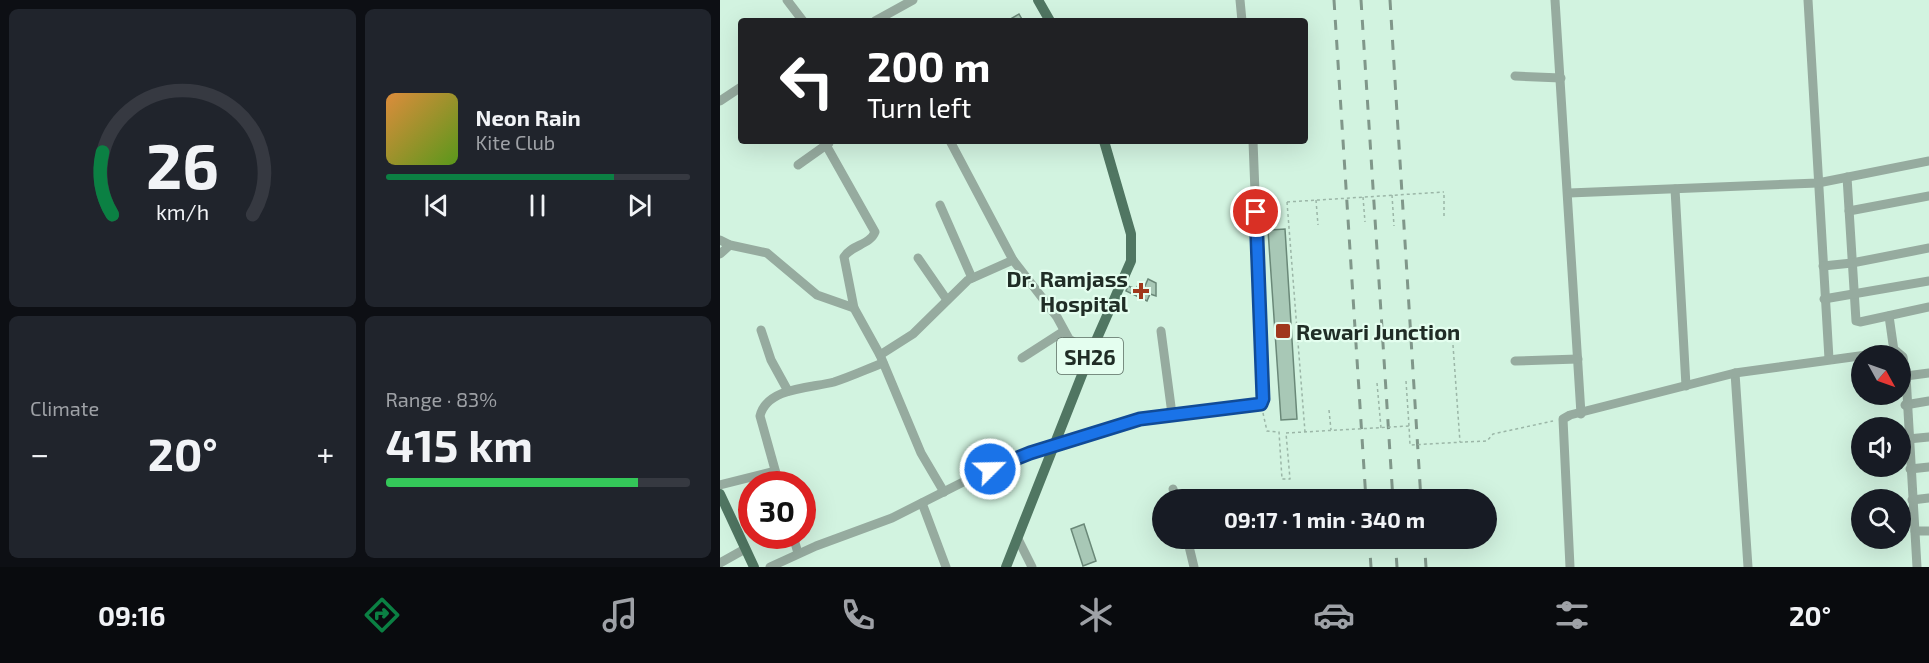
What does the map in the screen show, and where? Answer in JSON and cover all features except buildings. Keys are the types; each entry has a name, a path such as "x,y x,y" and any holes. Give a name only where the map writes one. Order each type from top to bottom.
{"main road":[{"path":"1038,0 1048,18"},
{"name":"SH26","path":"1006,567 1091,352 1127,273 1133,247 1105,144"},
{"path":"720,495 738,534"},
{"path":"745,549 754,567"}],"street":[{"path":"787,0 801,18"},
{"path":"880,18 913,0"},
{"path":"1240,0 1242,18"},
{"path":"1555,0 1569,194 1581,414"},
{"path":"1808,0 1829,358"},
{"path":"1515,75 1560,78"},
{"path":"720,101 738,89"},
{"path":"798,165 828,144"},
{"path":"830,144 875,232 872,238 847,252 844,257 854,308 881,359 921,453 945,492"},
{"path":"952,144 1013,260 1057,316 1069,339 1091,352"},
{"path":"770,567 798,553 892,518 1004,463 1056,445 1140,419 1261,404 1263,399 1253,144"},
{"path":"1569,194 1818,183 1929,161"},
{"path":"1847,177 1853,295 1857,322 1929,307"},
{"path":"1675,189 1686,386"},
{"path":"1849,211 1929,196"},
{"path":"940,205 972,278"},
{"path":"720,240 730,245 766,253 817,295 854,308"},
{"path":"720,254 730,245"},
{"path":"1822,266 1852,263 1929,248"},
{"path":"918,258 947,300"},
{"path":"775,471 760,416 767,405 788,391 836,381 881,359 913,334 972,278 1013,260"},
{"path":"1824,299 1929,281"},
{"path":"1889,316 1893,345"},
{"path":"760,330 771,360 788,391"},
{"path":"1022,358 1064,331"},
{"path":"1161,331 1172,414"},
{"path":"1570,567 1563,419 1735,374 1851,356"},
{"path":"1515,361 1578,359"},
{"path":"1911,375 1929,373"},
{"path":"1735,374 1748,567"},
{"path":"1911,404 1929,401"},
{"path":"1905,405 1906,417"},
{"path":"1911,440 1929,437"},
{"path":"1911,468 1929,467"},
{"path":"1911,477 1917,567"},
{"path":"720,485 738,480"},
{"path":"1912,500 1929,498"},
{"path":"922,503 946,567"},
{"path":"1914,531 1929,531"},
{"path":"1018,539 1032,567"},
{"path":"720,563 745,549"},
{"path":"797,549 798,553"},
{"path":"1190,549 1194,567"}],"path":[{"path":"1305,432 1287,202 1444,192 1444,216"},
{"path":"1392,195 1394,226"},
{"path":"1363,197 1365,222"},
{"path":"1316,200 1318,225"},
{"path":"1453,345 1460,442"},
{"path":"1406,381 1410,445 1487,441 1493,434 1563,419"},
{"path":"1377,383 1381,428"},
{"path":"1261,404 1267,431 1279,432 1282,479 1290,479 1286,433 1408,426"},
{"path":"1329,410 1331,430"}],"railway":[{"path":"1334,0 1365,489"},
{"path":"1361,0 1392,489"},
{"path":"1390,0 1420,489"},
{"path":"1370,549 1371,567"},
{"path":"1396,549 1397,567"},
{"path":"1425,549 1426,567"}],"place":[{"name":"Dr. Ramjass Hospital","path":"1141,291"},
{"name":"Rewari Junction","path":"1283,331"}],"route":[{"path":"990,469 1030,453 1140,419 1168,414 1254,407 1261,404 1263,399 1256,212"}]}
